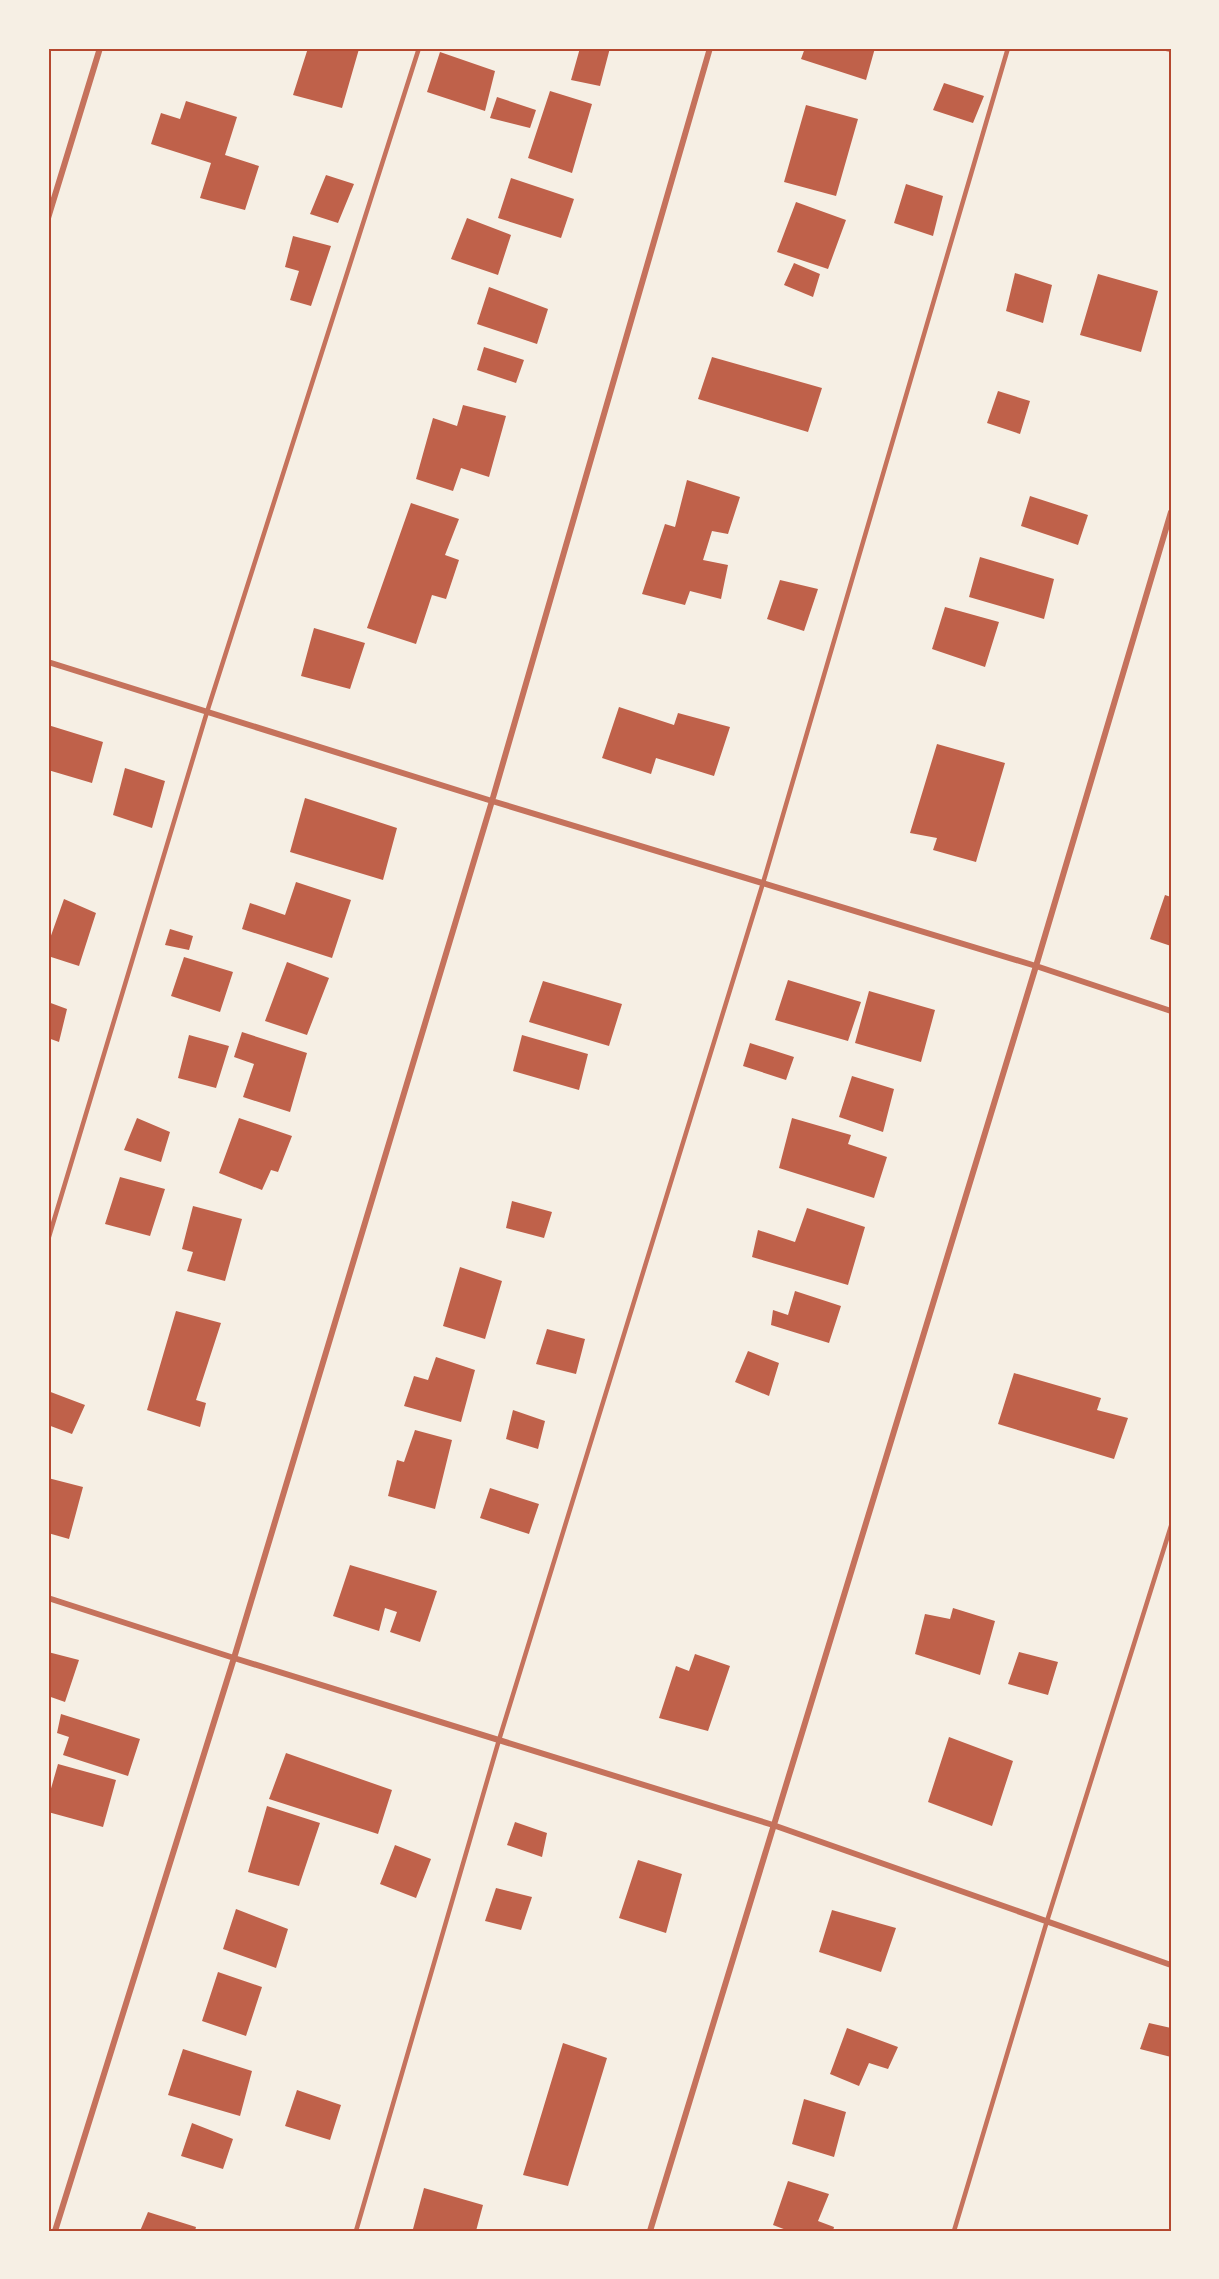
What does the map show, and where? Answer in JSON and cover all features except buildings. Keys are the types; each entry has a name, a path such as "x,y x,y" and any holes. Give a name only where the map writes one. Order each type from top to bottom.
{"street":[{"path":"48,218 100,48"},
{"path":"55,2231 234,1658 492,801 710,48"},
{"path":"1166,48 1171,49"},
{"path":"650,2231 1036,966 1171,512"},
{"path":"48,662 492,801 1036,966 1171,1011"},
{"path":"48,1598 773,1825 1171,1965"}],"lane":[{"path":"48,1240 207,712 419,48"},
{"path":"356,2231 499,1740 763,883 1008,48"},
{"path":"954,2231 1047,1921 1171,1526"}]}
